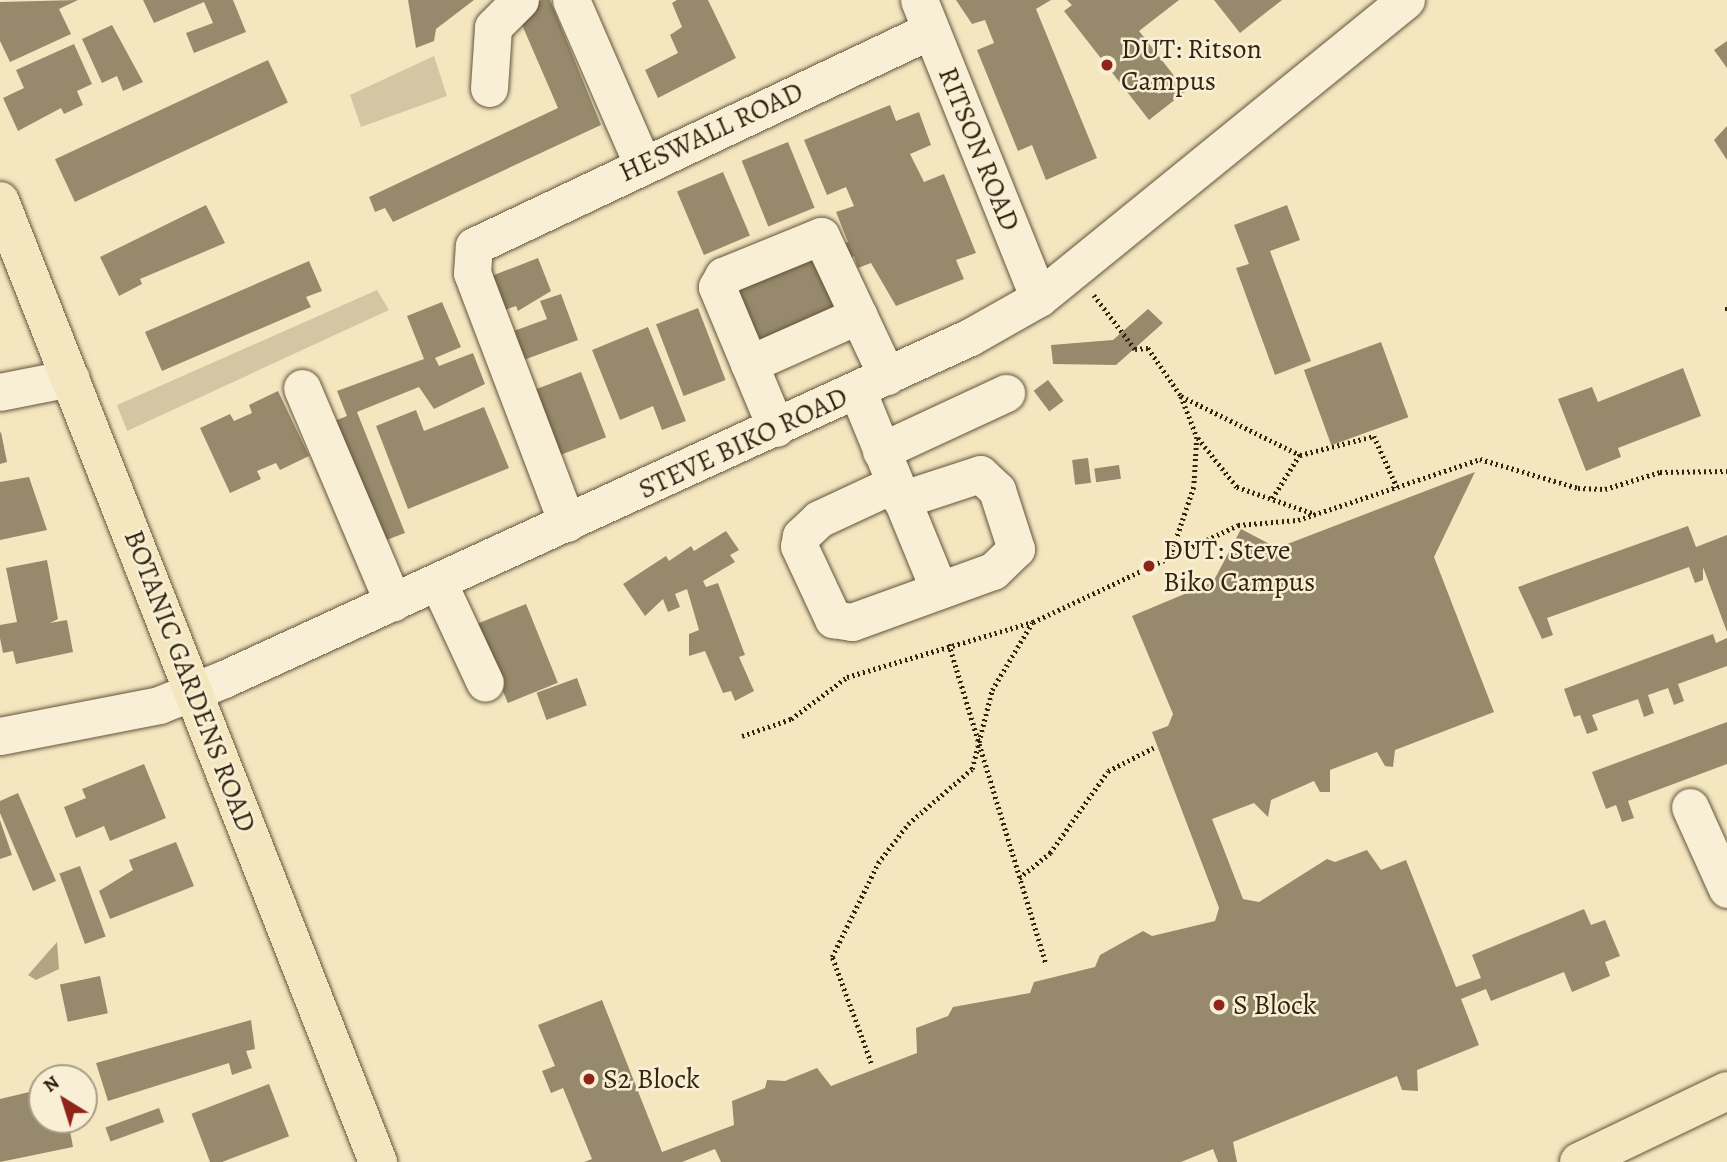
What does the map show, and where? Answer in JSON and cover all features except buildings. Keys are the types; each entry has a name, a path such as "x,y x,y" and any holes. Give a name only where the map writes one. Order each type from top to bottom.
{"main road":[{"name":"BOTANIC GARDENS ROAD","path":"0,201 7,238 71,378 378,1162"},
{"path":"1579,1162 1727,1091"}],"street":[{"path":"489,88 494,27 520,0"},
{"path":"571,0 642,163"},
{"name":"STEVE BIKO ROAD","path":"0,736 159,705 194,691 776,428 872,383 1039,298 1406,0"},
{"name":"HESWALL ROAD","path":"567,523 472,273 470,253 490,233 642,163 925,15"},
{"name":"RITSON ROAD","path":"925,15 1039,298"},
{"path":"776,428 716,282 812,236 825,242 859,315 881,450 939,590"},
{"path":"749,363 859,315"},
{"path":"0,392 71,378"},
{"path":"302,388 393,602"},
{"path":"881,450 1006,393"},
{"path":"975,474 997,491 1016,549 993,571 839,622 831,616 799,546 809,524 898,492 975,474"},
{"path":"438,582 485,683"},
{"path":"1690,807 1727,889"}],"path":[{"path":"1075,269 1120,334 1135,349 1148,348 1181,396 1197,438 1237,487 1271,501 1316,514"},
{"path":"1181,396 1300,455 1374,436 1397,487"},
{"path":"1171,553 1194,487 1197,438"},
{"path":"1271,501 1300,455"},
{"path":"742,736 803,713 847,677 949,644 1032,622 1171,553 1238,525 1316,514 1480,459 1578,488 1605,489 1660,472 1727,471"},
{"path":"871,1063 832,957 878,863 908,824 972,769 992,690 1032,622"},
{"path":"949,644 1046,964"},
{"path":"1019,878 1050,853 1108,771 1153,748"}],"shaded area":[{"path":"434,56 447,96 361,127 350,95"},
{"path":"377,290 389,310 127,431 117,405"},
{"path":"57,942 59,969 36,980 28,975"}],"place":[{"name":"DUT: Ritson Campus","path":"1107,65"},
{"name":"DUT: Steve Biko Campus","path":"1149,566"},
{"name":"S Block","path":"1219,1005"},
{"name":"S2 Block","path":"589,1079"}]}
